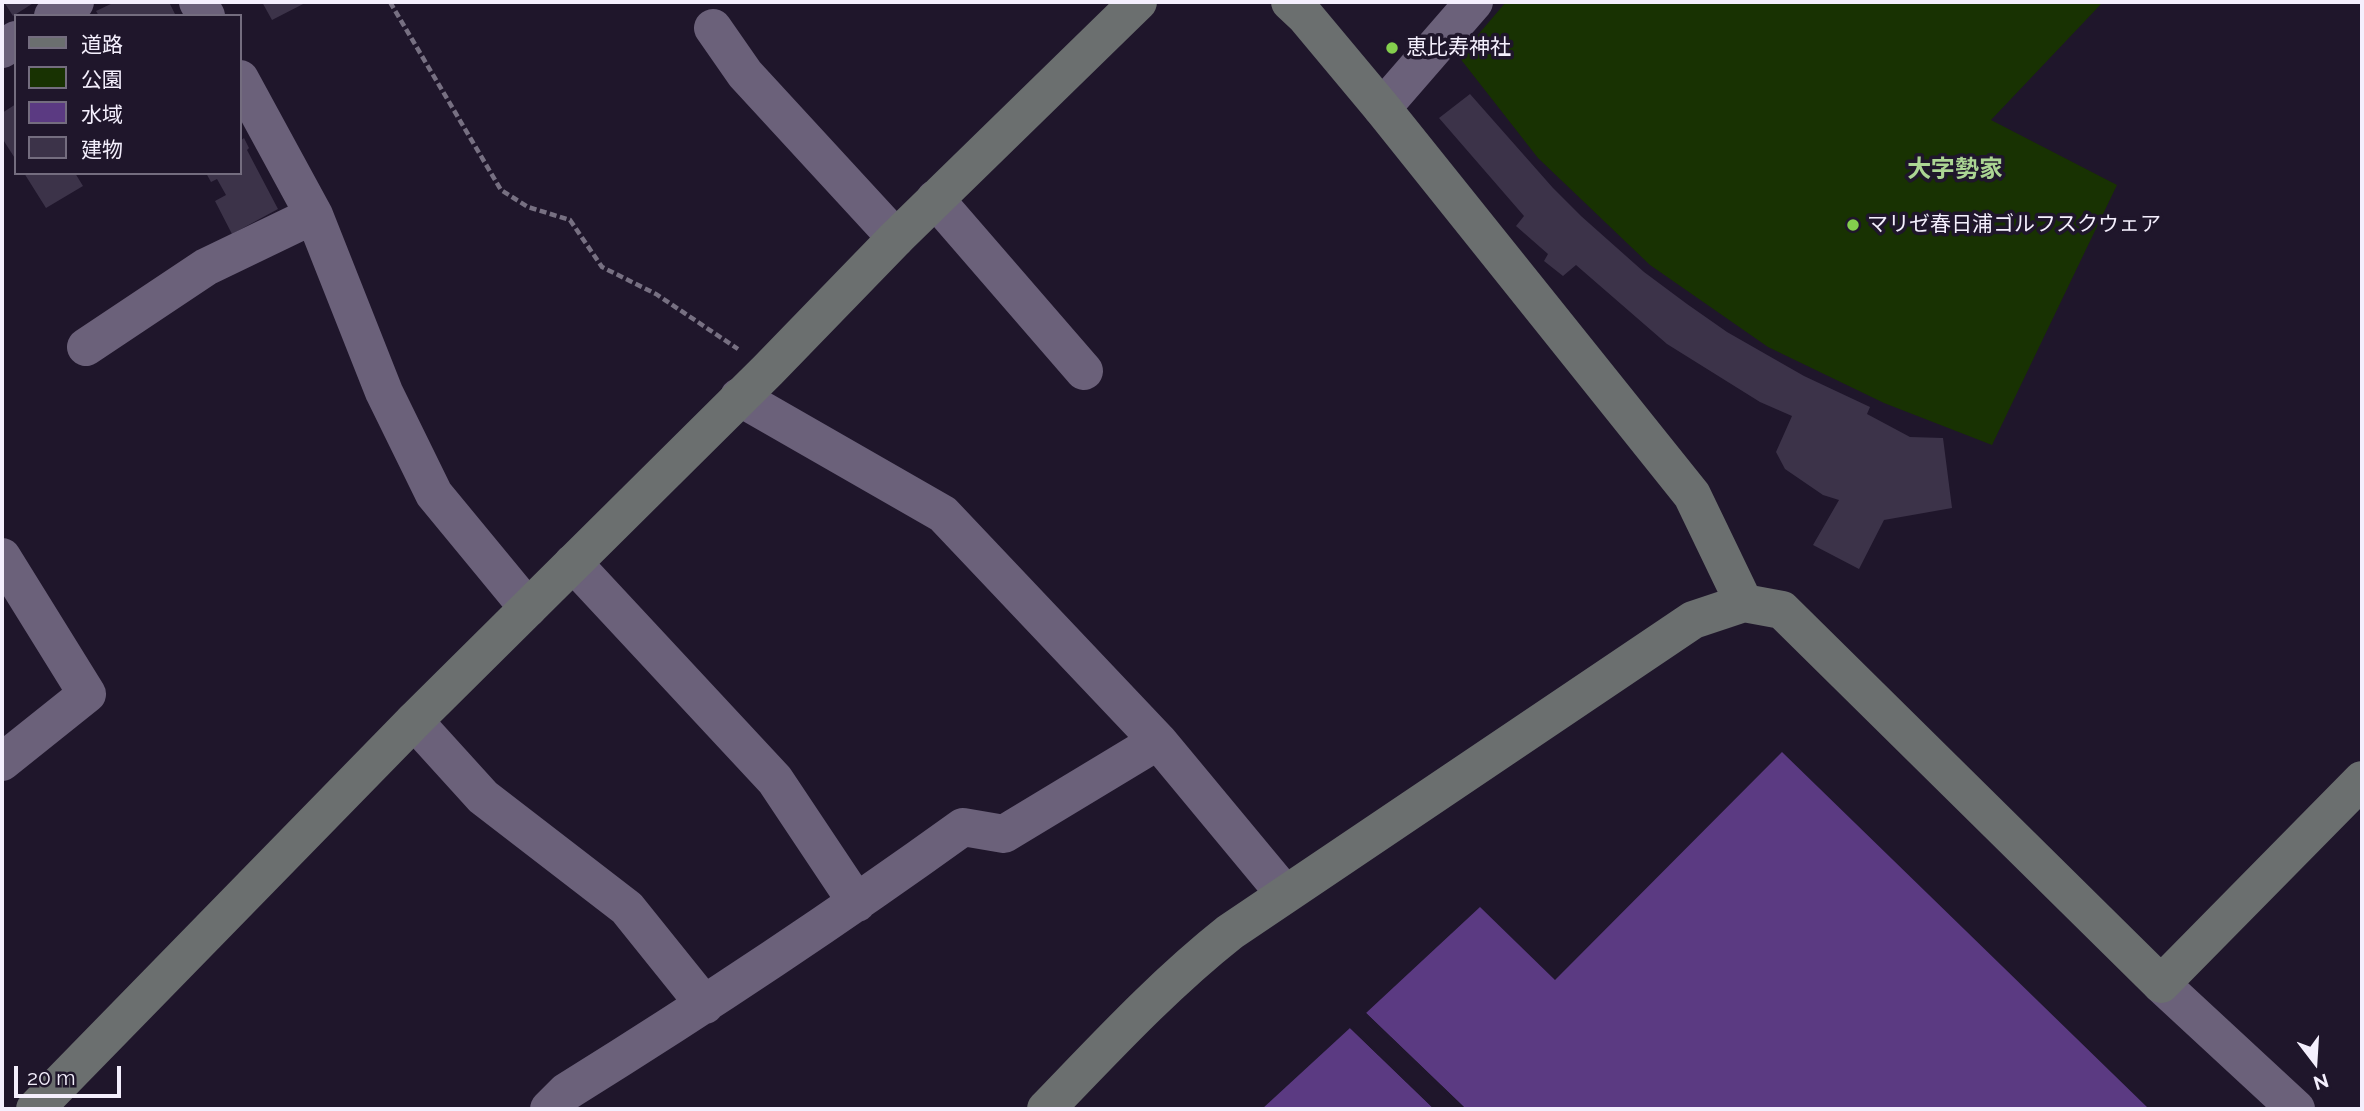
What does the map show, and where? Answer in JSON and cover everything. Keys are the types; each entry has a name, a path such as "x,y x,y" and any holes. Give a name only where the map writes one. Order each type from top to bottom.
{"street":[{"path":"56,14 75,2"},
{"path":"35,1109 414,721 768,370 935,199 1138,2"},
{"path":"1290,2 1306,17 1382,108 1692,495 1744,603"},
{"path":"1382,108 1474,2"},
{"path":"713,28 745,74 896,238"},
{"path":"242,83 314,215 384,392 435,494 528,608"},
{"path":"935,199 1084,371"},
{"path":"86,347 206,267 314,215"},
{"path":"739,397 943,514 1158,741 1284,894"},
{"path":"2,557 87,694 2,762"},
{"path":"573,563 775,780 857,904"},
{"path":"1046,1109 1195,960 1230,932 1693,620 1744,603 1782,610 2161,984 2296,1109"},
{"path":"414,721 483,797 627,908 705,1005"},
{"path":"549,1109 566,1092 705,1005 857,904 963,827 1004,834 1158,741"},
{"path":"2161,984 2362,780"}],"path":[{"path":"390,2 500,190 528,207 570,220 602,267 656,294 768,370"}],"green space":[{"name":"マリゼ春日浦ゴルフスクウェア","path":"1506,2 2103,2 1991,120 2117,185 1992,445 1884,403 1768,347 1650,265 1538,158 1459,57"}],"water":[{"path":"1782,752 2149,1109 1466,1109 1366,1013 1480,907 1555,980"},
{"path":"1350,1028 1434,1109 1262,1109"}],"pier":[{"path":"1366,1013 1466,1109 1461,1109 1364,1015"},
{"path":"1352,1026 1436,1107 1437,1109 1350,1028"}],"building":[{"path":"4,2 35,2 14,14 13,16"},
{"path":"115,2 169,2 175,14 98,14 96,11"},
{"path":"262,2 307,2 272,20"},
{"path":"1470,94 1581,216 1644,272 1687,304 1727,332 1804,376 1870,407 1867,414 1910,437 1943,438 1952,508 1884,520 1859,569 1813,545 1839,500 1823,495 1785,469 1776,452 1792,416 1760,402 1667,344 1576,265 1563,276 1544,261 1548,254 1516,226 1524,216 1439,118"},
{"path":"14,105 14,157 2,138 2,113"},
{"path":"244,138 249,148 247,150 278,209 232,234 215,201 226,195 217,179 211,182 207,175 242,175"},
{"path":"25,175 76,175 83,186 46,208"}],"place":[{"name":"恵比寿神社","path":"1392,48"},
{"name":"マリゼ春日浦ゴルフスクウェア","path":"1853,225"}],"district":[{"name":"大字勢家","path":"1955,170"}]}
